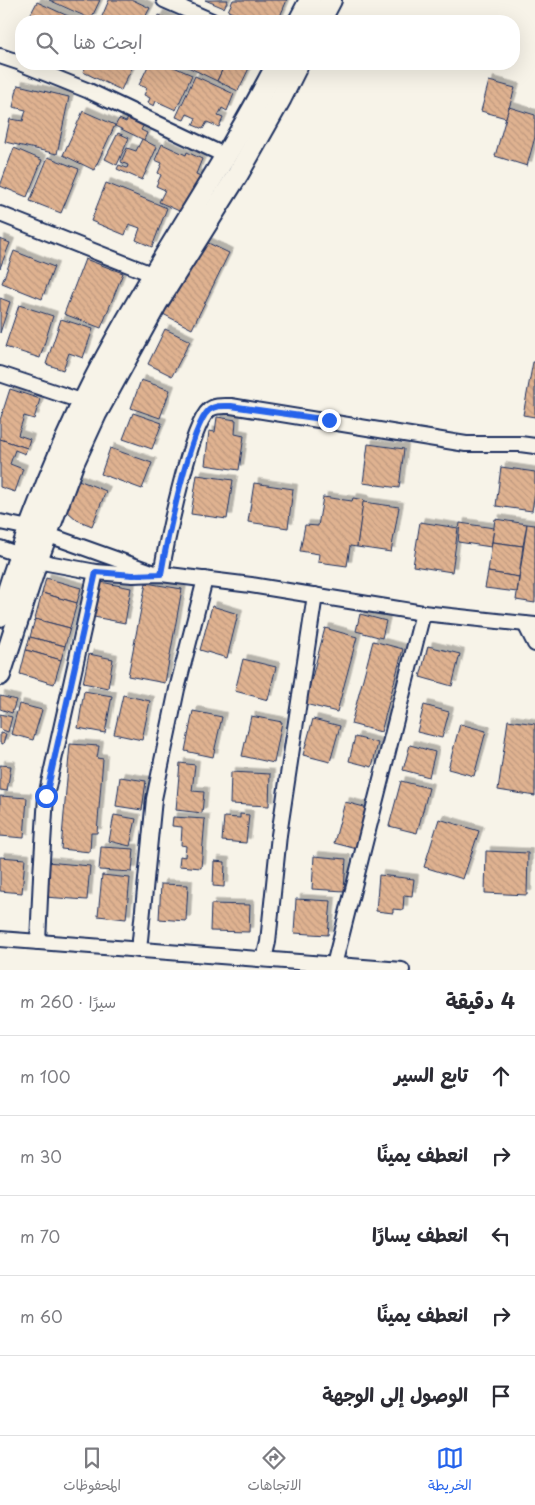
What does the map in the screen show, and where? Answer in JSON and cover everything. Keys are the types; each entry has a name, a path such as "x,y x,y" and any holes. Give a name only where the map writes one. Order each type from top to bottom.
{"street":[{"path":"164,0 198,15"},
{"path":"302,15 310,0"},
{"path":"323,15 330,0"},
{"path":"0,56 15,61"},
{"path":"37,70 89,91 226,156"},
{"path":"0,675 29,558 60,452 95,378 154,275 226,156 274,70"},
{"path":"38,532 96,414 156,303 238,174 295,70"},
{"path":"0,214 154,275"},
{"path":"0,374 84,402"},
{"path":"158,573 183,476 195,439 205,415 210,409 219,406 231,406 329,420 466,444 520,444 535,446"},
{"path":"0,522 38,532 158,573 315,595 423,613 530,624 535,644"},
{"path":"0,548 29,558 96,572 133,575 158,573"},
{"path":"0,616 29,558"},
{"path":"38,942 46,796 96,572"},
{"path":"139,950 154,798 177,689 205,579"},
{"path":"264,959 268,942 279,835 315,595"},
{"path":"334,966 423,613"},
{"path":"0,939 402,970"}],"building":[{"path":"49,0 100,0 93,15 82,15"},
{"path":"109,0 133,0 150,8 146,15 103,15"},
{"path":"205,0 228,0 224,8"},
{"path":"233,0 287,0 281,15 238,15 228,11"},
{"path":"37,2 66,15 30,15"},
{"path":"84,70 131,70 121,90 83,72"},
{"path":"146,70 181,70 192,75 176,110 156,101 154,106 148,103 150,98 144,95 147,88 139,85"},
{"path":"194,70 222,70 217,81"},
{"path":"222,70 248,70 238,91 217,81"},
{"path":"195,76 234,94 227,111 222,108 218,116 223,118 219,127 207,122 203,129 193,125 196,118 187,114 184,120 176,117"},
{"path":"489,81 515,88 506,118 481,111"},
{"path":"18,85 69,97 57,154 5,142 10,119 23,121 26,110 13,107"},
{"path":"509,107 535,115 535,137 527,166 495,156"},
{"path":"83,111 115,125 94,170 63,155"},
{"path":"129,116 145,123 141,130 147,133 144,140 115,126 119,119 126,122"},
{"path":"118,133 129,138 117,165 105,159"},
{"path":"142,139 157,147 142,180 117,169 119,165 127,168 128,165 121,162 127,148 136,151"},
{"path":"162,144 186,155 187,152 202,159 196,174 203,177 186,214 159,202 165,190 156,186 161,175 158,173 162,163 155,160"},
{"path":"14,148 42,160 27,197 0,186"},
{"path":"48,157 79,169 61,213 30,201"},
{"path":"106,183 167,208 152,247 136,240 140,228 129,224 125,235 91,221"},
{"path":"0,239 10,243 0,268"},
{"path":"200,239 229,253 192,329 163,314"},
{"path":"14,251 54,267 42,299 2,283"},
{"path":"85,259 123,273 101,328 64,314"},
{"path":"0,298 10,302 0,333"},
{"path":"19,305 53,316 40,358 5,347"},
{"path":"61,319 93,329 83,358 69,353 63,370 46,364"},
{"path":"165,329 190,341 172,376 148,364"},
{"path":"533,362 535,362 535,417 523,415"},
{"path":"141,380 170,390 160,418 131,408"},
{"path":"10,389 40,399 34,419 24,416 18,435 30,439 27,448 0,439 0,420"},
{"path":"133,413 162,423 152,449 123,439"},
{"path":"217,417 236,420 235,434 244,436 239,470 205,465 209,431 215,432"},
{"path":"0,439 27,448 25,454 15,450 10,464 23,469 15,492 0,487"},
{"path":"368,444 404,449 399,488 363,483"},
{"path":"110,448 152,463 142,489 101,474"},
{"path":"501,467 535,472 532,511 496,506"},
{"path":"197,475 233,480 227,519 191,514"},
{"path":"76,479 106,491 92,526 77,520 67,511 65,503"},
{"path":"254,483 293,489 288,528 248,522"},
{"path":"323,497 352,501 353,498 364,500 357,547 350,546 347,566 318,562 319,554 300,551 305,525 318,526"},
{"path":"363,502 399,507 391,552 357,547"},
{"path":"495,519 527,524 523,546 492,542"},
{"path":"420,522 458,528 452,572 413,566"},
{"path":"460,523 494,528 491,547 458,542"},
{"path":"527,524 535,525 535,603 516,600"},
{"path":"492,542 523,546 519,577 488,572"},
{"path":"488,572 519,577 517,592 485,588"},
{"path":"46,578 81,588 77,603 42,593"},
{"path":"101,582 131,588 125,623 94,617"},
{"path":"146,583 182,589 165,683 128,676"},
{"path":"42,593 77,603 70,628 35,619"},
{"path":"212,606 238,614 227,658 200,650"},
{"path":"360,614 386,621 382,638 356,631"},
{"path":"35,619 70,628 65,646 30,637"},
{"path":"325,628 357,637 337,712 305,704"},
{"path":"30,637 65,646 61,660 26,650"},
{"path":"373,641 403,649 381,732 351,724"},
{"path":"428,646 460,654 452,686 420,677"},
{"path":"26,650 61,660 54,684 20,674"},
{"path":"89,654 113,659 108,688 83,683"},
{"path":"243,659 276,667 268,700 235,691"},
{"path":"84,691 112,696 105,733 78,728"},
{"path":"123,695 150,701 142,740 114,734"},
{"path":"0,696 16,700 12,713 0,709"},
{"path":"19,704 42,710 33,740 11,734"},
{"path":"424,705 449,712 442,738 417,732"},
{"path":"193,711 222,717 213,757 185,751"},
{"path":"0,714 12,717 8,732 0,729"},
{"path":"251,716 282,722 274,763 242,756"},
{"path":"313,719 340,726 330,762 303,755"},
{"path":"508,720 535,724 535,796 498,790"},
{"path":"460,724 486,731 474,776 448,769"},
{"path":"0,733 6,734 3,744 0,743"},
{"path":"355,737 378,743 372,767 349,761"},
{"path":"70,744 99,746 97,758 103,759 97,833 91,833 90,852 61,849"},
{"path":"410,745 435,752 429,777 403,770"},
{"path":"180,763 195,765 192,791 204,792 202,813 176,810"},
{"path":"0,765 11,766 7,791 0,790"},
{"path":"231,772 270,774 269,806 230,804"},
{"path":"120,777 146,781 142,810 116,806"},
{"path":"401,781 429,788 417,833 389,826"},
{"path":"0,796 27,798 24,838 0,836"},
{"path":"345,802 368,808 357,849 334,843"},
{"path":"240,814 249,815 246,843 222,841 224,817 240,818"},
{"path":"114,815 136,819 130,846 109,841"},
{"path":"173,817 205,819 201,868 179,866 180,856 185,857 186,846 181,845 182,827 172,826"},
{"path":"439,819 479,831 463,879 424,867"},
{"path":"101,847 134,849 132,872 99,870"},
{"path":"486,851 528,853 527,895 485,893"},
{"path":"314,856 346,859 344,891 312,889"},
{"path":"0,857 25,859 22,893 0,891"},
{"path":"214,861 225,862 224,887 213,886"},
{"path":"47,862 90,866 87,900 44,897"},
{"path":"102,875 130,878 126,919 98,916"},
{"path":"379,875 414,879 412,896 404,895 403,910 393,909 393,913 376,911"},
{"path":"161,884 188,885 186,921 159,919"},
{"path":"296,899 331,901 328,935 294,933"},
{"path":"211,904 250,905 249,932 210,931"}],"route":[{"path":"46,796 96,572 133,575 161,574 171,522 183,476 205,415 210,409 219,406 231,406 329,420"}]}
